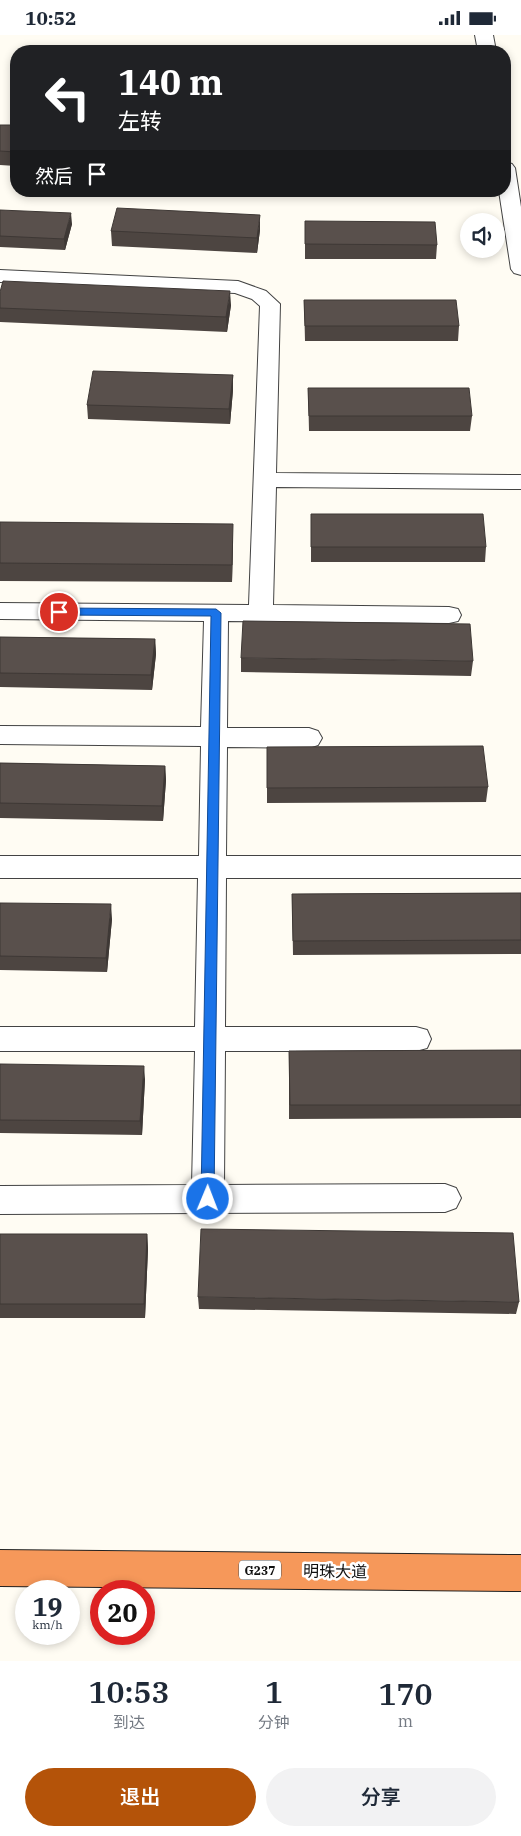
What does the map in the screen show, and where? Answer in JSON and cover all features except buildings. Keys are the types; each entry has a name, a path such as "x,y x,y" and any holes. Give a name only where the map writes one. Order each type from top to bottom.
{"highway":[{"name":"明珠大道","path":"0,1568 521,1573"}],"street":[{"path":"510,197 521,269"},
{"path":"0,276 238,287 259,295 270,305 261,613"},
{"path":"265,480 521,482"},
{"path":"0,611 449,615"},
{"path":"208,1199 216,613"},
{"path":"0,735 309,738"},
{"path":"0,867 521,867"},
{"path":"0,1039 416,1039"},
{"path":"0,1200 445,1198"}],"route":[{"path":"59,612 216,613 208,1199"}]}
